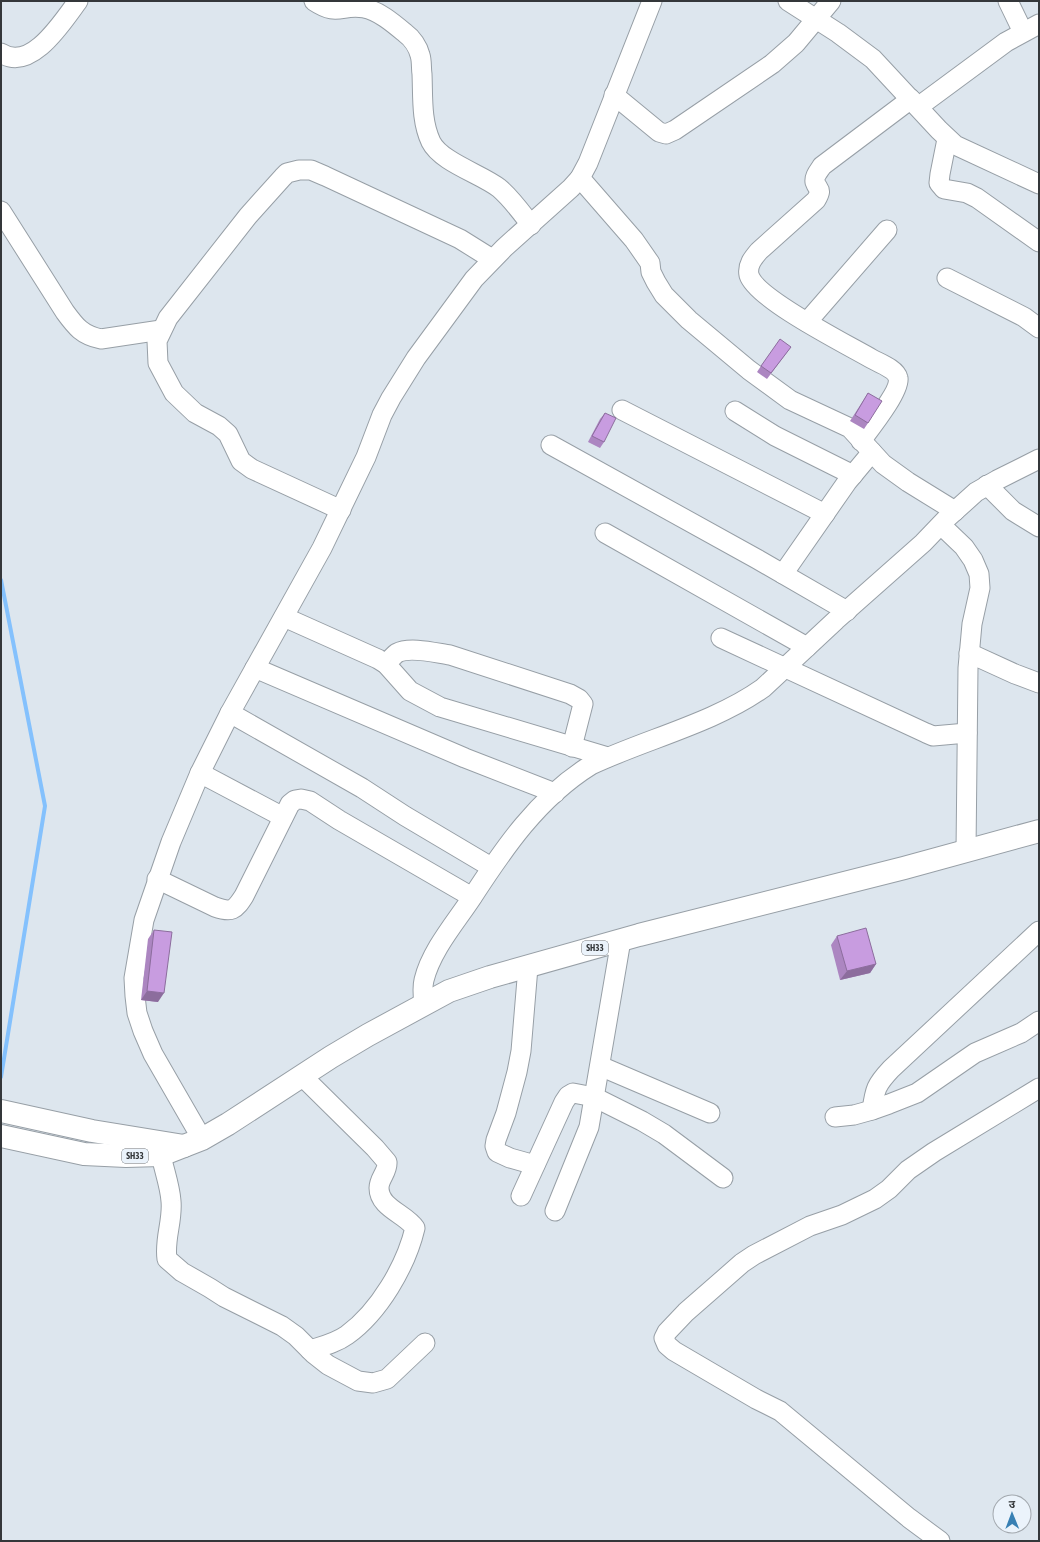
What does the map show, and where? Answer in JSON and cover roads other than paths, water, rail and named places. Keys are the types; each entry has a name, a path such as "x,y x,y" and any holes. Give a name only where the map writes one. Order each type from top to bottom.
{"main road":[{"name":"SH33","path":"1,1136 84,1154 126,1156 161,1155 193,1142 228,1124 368,1035 424,1004 456,989 621,940 1039,831"},
{"name":"SH33","path":"1,1111 92,1131 193,1142"}],"street":[{"path":"1,53 12,58 20,58 34,51 58,27 78,1"},
{"path":"314,1 332,10 363,8 373,11 384,17 406,34 416,45 420,56 424,120 432,144 440,153 499,188 531,225"},
{"path":"193,1142 143,1031 137,1013 134,978 144,920 157,878 178,823 200,773 230,713 320,554 366,458 382,415 391,398 416,358 474,279 492,259 531,225 580,178 588,163 652,1"},
{"path":"788,1 873,58 947,139 968,152 1039,184"},
{"path":"614,95 659,132 666,134 675,130 772,64 787,52 831,1"},
{"path":"783,574 853,475 898,384 898,378 894,372 780,305 753,283 749,275 749,266 759,251 816,200 820,194 820,188 815,182 816,175 822,166 1006,42 1031,28 1008,1"},
{"path":"947,139 939,183 944,189 956,190 977,198 1039,242"},
{"path":"341,510 252,469 241,461 228,434 220,426 194,413 174,393 158,363 157,341 168,318 252,212 283,177 288,173 299,170 311,170 325,176 460,239 492,259"},
{"path":"580,178 634,240 650,264 651,272 664,295 689,320 749,370 790,400 850,428 883,464 894,473 955,511"},
{"path":"1,211 65,312 82,333 92,338 102,339 161,330"},
{"path":"807,322 888,230"},
{"path":"947,278 1024,317 1039,328"},
{"path":"622,410 825,514"},
{"path":"735,411 775,436 853,475"},
{"path":"551,445 847,611"},
{"path":"424,1004 423,991 427,968 491,867 518,830 576,774 608,757 732,707 763,688 923,543 976,492 1039,459"},
{"path":"987,485 1013,511 1039,527"},
{"path":"941,525 964,547 973,560 979,574 980,588 972,624 969,653 966,851"},
{"path":"605,533 807,647"},
{"path":"284,617 386,664 410,691 440,707 608,757"},
{"path":"721,638 933,736 967,733"},
{"path":"386,664 398,653 411,651 435,652 450,655 570,694 579,699 583,704 572,746"},
{"path":"969,653 1015,674 1039,682"},
{"path":"255,668 465,758 555,793"},
{"path":"230,713 362,788 405,816 491,867"},
{"path":"200,773 283,817"},
{"path":"157,878 215,907 225,910 232,910 244,896 290,804 294,800 301,799 310,801 319,808 472,897"},
{"path":"872,1110 875,1091 880,1081 891,1069 1039,931"},
{"path":"555,1211 589,1127 621,940"},
{"path":"528,967 521,1051 506,1113 495,1146 497,1152 503,1155 535,1165"},
{"path":"836,1117 854,1115 872,1110 917,1093 975,1053 1021,1033 1039,1021"},
{"path":"600,1066 710,1113"},
{"path":"302,1076 384,1158 387,1166 379,1188 381,1197 401,1216 411,1222 415,1228 410,1246 395,1279 377,1306 347,1335 329,1344 310,1350"},
{"path":"940,1541 909,1518 780,1412 674,1351 667,1345 664,1338 667,1332 686,1312 742,1263 754,1255 810,1226 842,1215 875,1199 889,1189 908,1170 934,1152 1039,1088"},
{"path":"521,1196 568,1096 573,1093 594,1097 653,1127 723,1178"},
{"path":"161,1155 171,1201 165,1249 167,1259 182,1272 224,1297 282,1326 296,1336 328,1365 358,1382 373,1383 387,1379 425,1344"}],"waterway":[{"path":"1,580 45,806 1,1077"}]}
